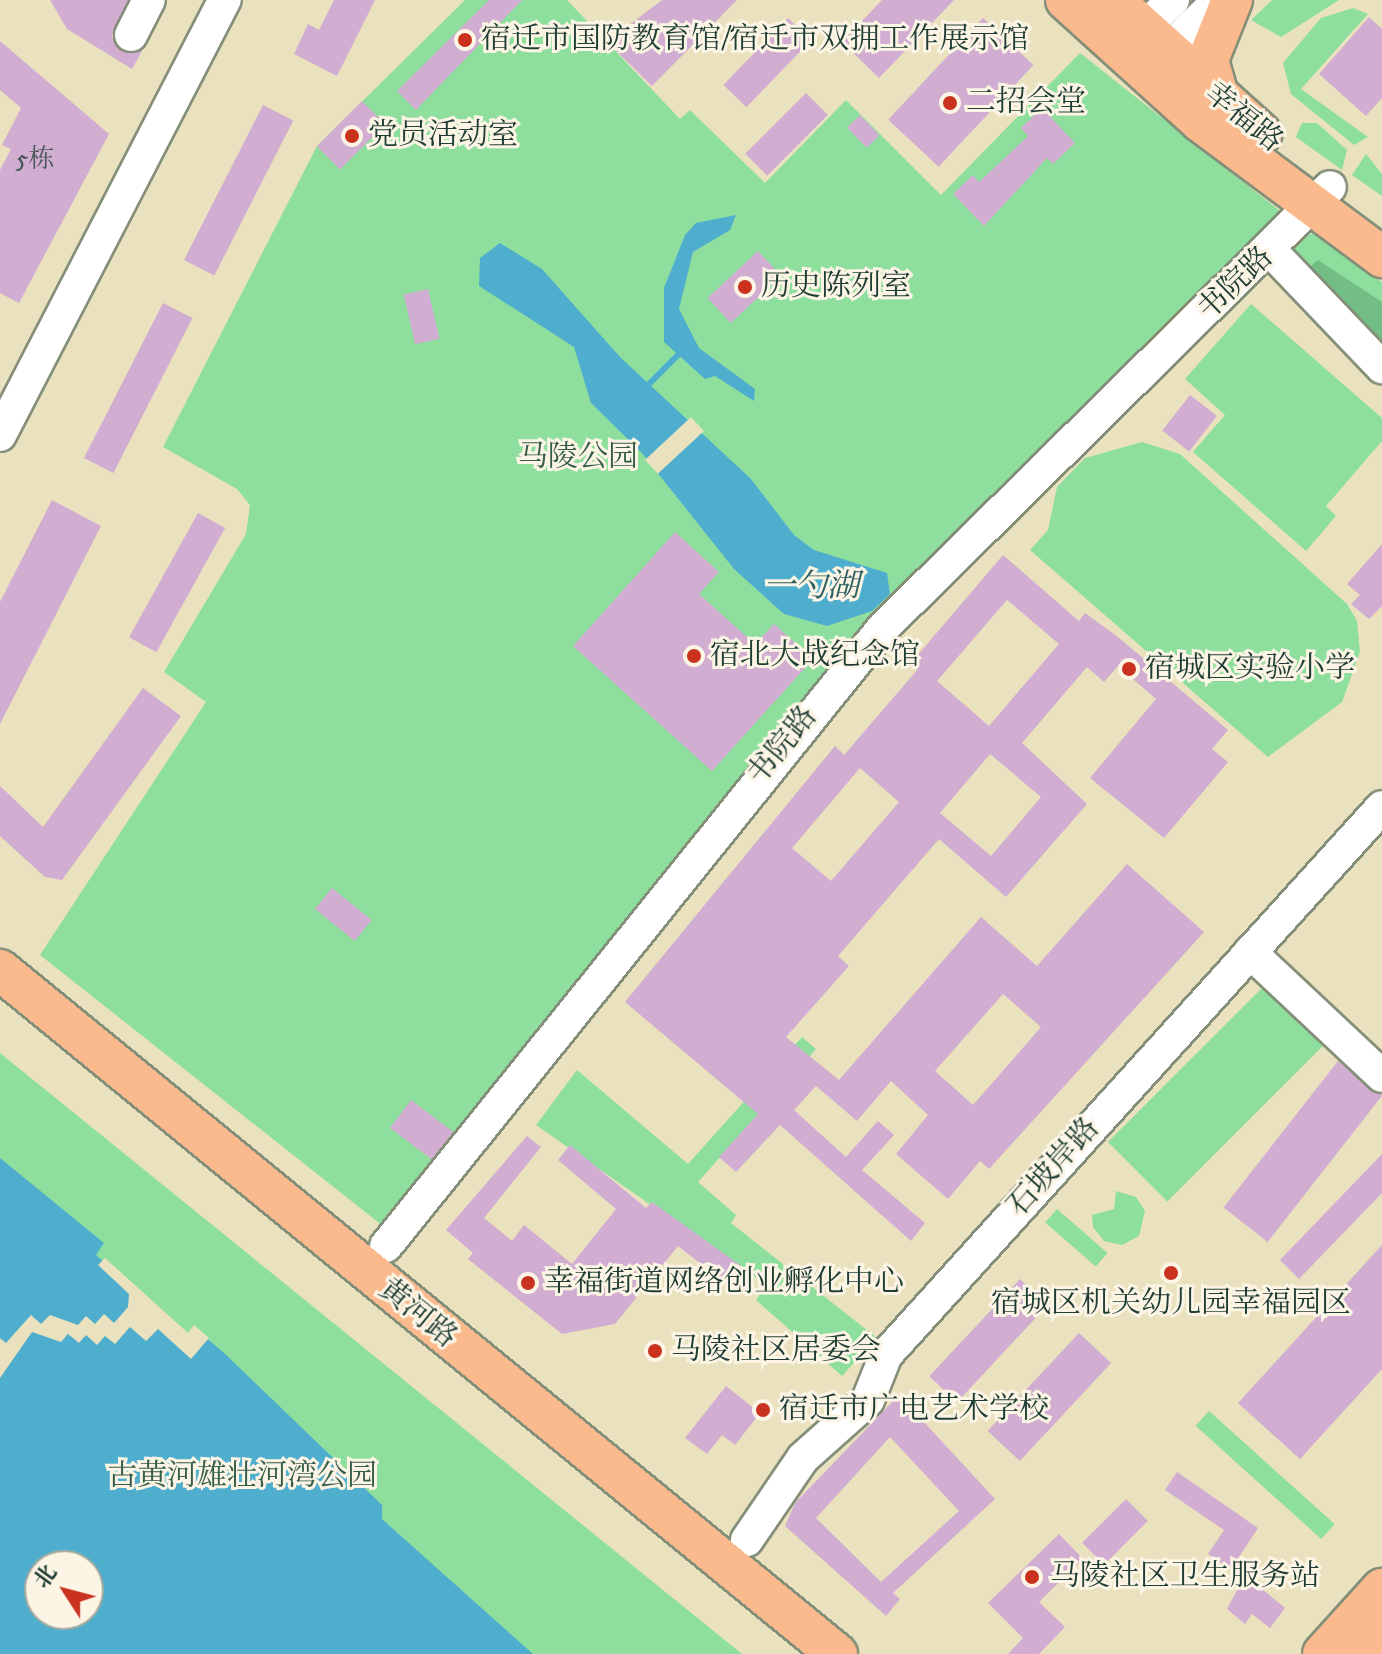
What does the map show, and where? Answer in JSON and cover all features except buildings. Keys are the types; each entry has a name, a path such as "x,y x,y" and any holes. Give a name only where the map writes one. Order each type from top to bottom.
{"main road":[{"name":"幸福路","path":"1066,0 1220,102 1382,257"},
{"name":"幸福路","path":"1113,0 1143,50 1322,197 1382,224"},
{"path":"1220,102 1208,60 1232,0"},
{"name":"黄河路","path":"0,970 837,1654"},
{"name":"黄河路","path":"0,1002 803,1654"},
{"path":"1323,1654 1382,1589"},
{"path":"1363,1654 1382,1633"}],"street":[{"path":"131,35 149,0"},
{"path":"0,435 225,0"},
{"path":"1143,50 1173,0"},
{"path":"1143,50 1219,0"},
{"name":"书院路","path":"386,1246 882,629 1271,251 1322,197"},
{"path":"1271,251 1382,367"},
{"name":"石坡岸路","path":"747,1540 803,1458 868,1400 886,1355 1382,807"},
{"path":"1250,952 1382,1076"}],"green space":[{"name":"马陵公园","path":"465,0 567,0 680,119 690,110 765,183 846,100 941,195 1080,53 1280,211 1283,224 832,671 694,834 388,1230 40,955 206,702 164,672 246,534 250,505 237,489 163,447 317,146"},
{"path":"1272,0 1339,0 1281,37 1251,20"},
{"path":"1353,8 1368,14 1301,89 1368,137 1354,145 1291,94 1283,63 1321,18"},
{"path":"1302,123 1317,123 1347,150 1342,170 1296,137"},
{"path":"1366,154 1382,174 1382,196 1352,175"},
{"path":"1313,233 1382,282 1382,358 1289,260 1291,243"},
{"path":"1318,260 1382,302 1382,352 1308,269"},
{"path":"1251,304 1382,418 1382,441 1326,506 1336,516 1306,551 1193,452 1225,415 1185,379"},
{"path":"1142,442 1180,454 1347,604 1357,621 1360,652 1342,702 1268,757 1030,550 1048,530 1057,487 1085,458"},
{"path":"1267,983 1326,1042 1167,1201 1108,1142"},
{"path":"802,1037 816,1049 698,1182 736,1215 731,1223 877,1338 842,1376 756,1300 766,1285 536,1125 577,1070 688,1164"},
{"name":"古黄河雄壮河湾公园","path":"0,1053 742,1654 0,1654"},
{"path":"1116,1191 1136,1197 1145,1211 1139,1236 1122,1245 1104,1241 1093,1227 1092,1215 1114,1209"},
{"path":"1057,1209 1108,1253 1096,1267 1045,1223"},
{"path":"1209,1411 1335,1524 1321,1539 1196,1426"}],"water":[{"path":"736,215 730,230 693,252 679,309 699,348 755,389 754,401 715,376 705,379 664,342 664,288 685,235 696,223"},
{"name":"一勺湖","path":"500,243 542,269 620,357 751,479 794,535 814,550 887,573 890,594 872,611 827,626 784,614 734,569 641,452 591,403 574,347 479,286 480,258"},
{"path":"0,1158 104,1243 96,1255 189,1338 196,1329 224,1353 382,1505 382,1519 533,1654 0,1654"}],"pier":[{"path":"691,417 704,431 658,474 645,460"},
{"path":"105,1258 188,1333 194,1325 209,1338 191,1359 158,1329 146,1341 130,1327 115,1344 105,1336 97,1345 86,1335 79,1343 68,1334 61,1342 32,1332 0,1378 0,1338 6,1343 31,1315 41,1324 50,1315 78,1325 86,1316 95,1324 104,1314 114,1323 128,1307 129,1294 98,1265"}],"waterway":[{"path":"649,384 677,356"}],"place":[{"name":"宿迁市国防教育馆/宿迁市双拥工作展示馆","path":"465,40"},
{"name":"二招会堂","path":"950,103"},
{"name":"党员活动室","path":"352,136"},
{"name":"历史陈列室","path":"745,287"},
{"name":"宿北大战纪念馆","path":"694,656"},
{"name":"宿城区实验小学","path":"1129,669"},
{"name":"宿城区机关幼儿园幸福园区","path":"1171,1273"},
{"name":"幸福街道网络创业孵化中心","path":"528,1283"},
{"name":"马陵社区居委会","path":"655,1351"},
{"name":"宿迁市广电艺术学校","path":"763,1410"},
{"name":"马陵社区卫生服务站","path":"1032,1577"}]}
